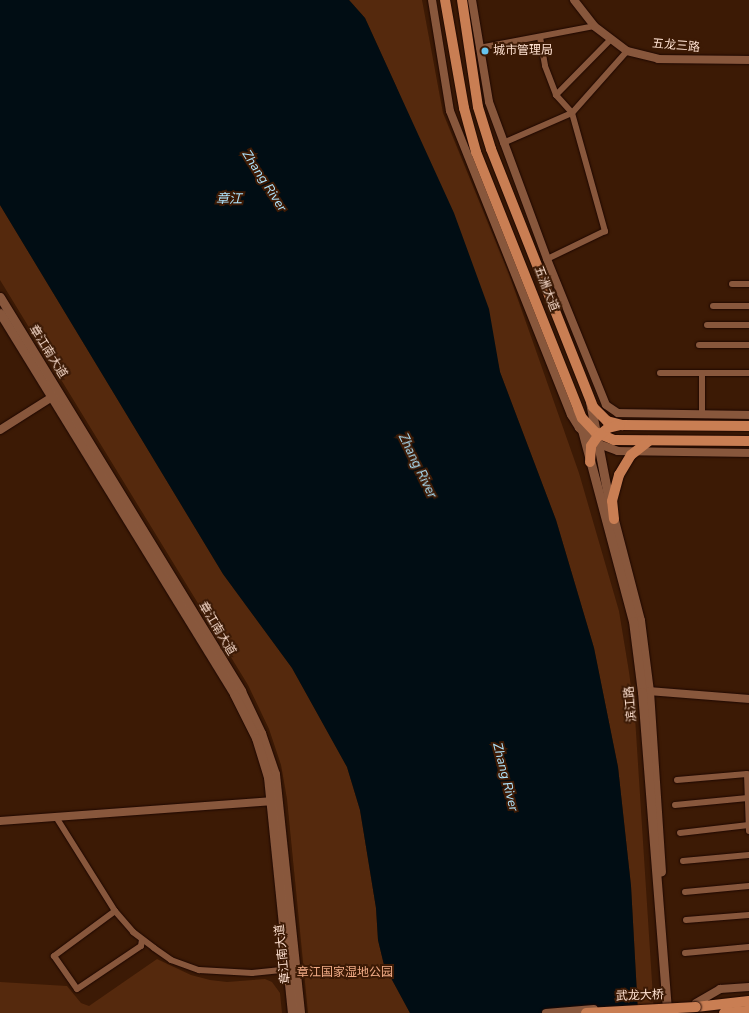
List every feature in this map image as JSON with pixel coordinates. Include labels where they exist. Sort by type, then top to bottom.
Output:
[{"type":"main road","name":"五洲大道","points":[[445,0],[464,108],[476,152],[574,400],[592,433]]},
{"type":"main road","name":"五洲大道","points":[[462,0],[478,107],[492,149],[589,398],[592,433]]},
{"type":"main road","name":"章江南大道","points":[[0,297],[56,395],[234,694],[264,762],[292,969],[300,1013]]},
{"type":"main road","name":"章江南大道","points":[[0,313],[56,395],[241,691],[261,733],[275,774],[292,969],[292,1013]]},
{"type":"main road","points":[[592,433],[622,425]]},
{"type":"main road","points":[[592,433],[622,425],[749,426]]},
{"type":"main road","points":[[592,433],[614,440],[749,441]]},
{"type":"main road","points":[[590,462],[592,433]]},
{"type":"main road","name":"滨江路","points":[[592,433],[640,620],[649,691],[672,1013]]},
{"type":"main road","points":[[614,519],[612,501],[616,484],[623,467],[635,452],[649,441]]},
{"type":"main road","name":"滨江路","points":[[590,462],[633,621],[642,692],[667,1013]]},
{"type":"main road","name":"武龙大桥","points":[[586,1013],[749,1001]]},
{"type":"main road","points":[[724,1013],[749,1011]]},
{"type":"street","points":[[432,0],[450,110],[571,415],[592,433],[618,451],[749,453]]},
{"type":"street","points":[[472,0],[489,102],[547,259],[606,405],[618,413],[749,415]]},
{"type":"street","name":"五龙三路","points":[[574,0],[594,26],[627,50],[658,59],[749,60]]},
{"type":"street","points":[[479,48],[594,26]]},
{"type":"street","points":[[540,37],[545,66],[556,96],[572,113],[606,231],[547,259]]},
{"type":"street","points":[[556,96],[611,39]]},
{"type":"street","points":[[503,143],[572,113],[627,50]]},
{"type":"street","points":[[732,284],[749,284]]},
{"type":"street","points":[[713,306],[749,306]]},
{"type":"street","points":[[707,325],[749,325]]},
{"type":"street","points":[[700,344],[749,345]]},
{"type":"street","points":[[702,372],[702,415]]},
{"type":"street","points":[[660,373],[749,373]]},
{"type":"street","points":[[0,430],[56,395]]},
{"type":"street","points":[[592,433],[618,413]]},
{"type":"street","points":[[649,691],[749,699]]},
{"type":"street","points":[[677,780],[748,774],[749,831]]},
{"type":"street","points":[[675,805],[748,798]]},
{"type":"street","points":[[0,821],[270,801]]},
{"type":"street","points":[[56,817],[115,911],[142,940],[171,960],[200,970],[238,973],[292,969]]},
{"type":"street","points":[[680,833],[749,825]]},
{"type":"street","points":[[683,861],[749,855]]},
{"type":"street","points":[[685,892],[749,886]]},
{"type":"street","points":[[115,911],[54,956],[77,989],[141,946],[142,940]]},
{"type":"street","points":[[686,920],[749,915]]},
{"type":"street","points":[[685,953],[749,947]]},
{"type":"street","points":[[546,1013],[612,1007],[696,1005],[720,989],[749,986]]},
{"type":"green space","points":[[349,0],[422,0],[443,113],[509,274],[579,473],[619,611],[629,672],[635,717],[654,1013],[638,1013],[631,886],[618,767],[594,648],[556,520],[500,372],[494,346],[396,86],[365,18]]},
{"type":"green space","name":"章江国家湿地公园","points":[[0,205],[223,574],[292,668],[347,767],[360,810],[376,908],[378,940],[384,965],[410,1013],[308,1013],[287,799],[281,765],[269,729],[248,685],[0,280]]},
{"type":"green space","points":[[157,959],[191,975],[210,980],[227,982],[265,979],[272,982],[280,993],[282,1013],[0,1013],[0,982],[67,986],[81,1003],[89,1006]]},
{"type":"water","name":"章江","points":[[0,0],[349,0],[365,18],[454,213],[489,309],[500,372],[556,520],[594,648],[618,767],[631,886],[638,1013],[410,1013],[384,965],[378,940],[376,908],[360,810],[347,767],[292,668],[223,574],[0,205]]},
{"type":"place","name":"城市管理局","points":[[485,51]]},
{"type":"water label","name":"Zhang River","points":[[264,181]]},
{"type":"water label","name":"Zhang River","points":[[417,466]]},
{"type":"water label","name":"Zhang River","points":[[505,777]]}]
